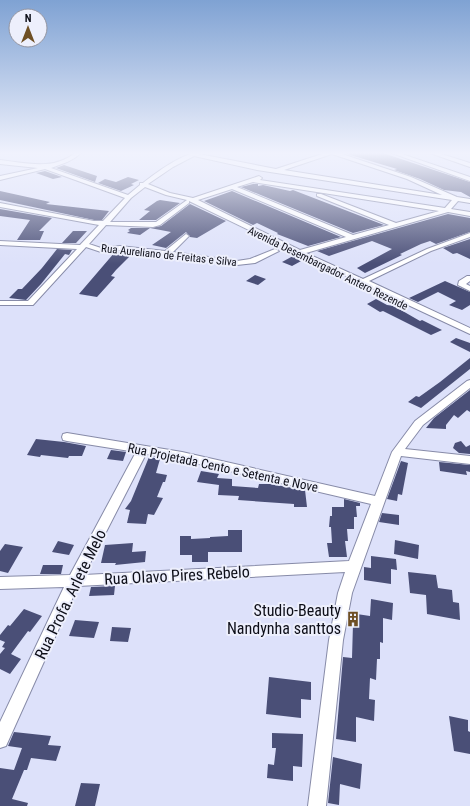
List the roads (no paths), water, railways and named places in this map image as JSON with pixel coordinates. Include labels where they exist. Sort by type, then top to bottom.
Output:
[{"type":"street","points":[[113,190],[130,195],[141,193]]},
{"type":"street","points":[[0,303],[30,303],[136,190]]},
{"type":"street","name":"Avenida Desembargador Antero Rezende","points":[[157,190],[189,200],[469,333]]},
{"type":"street","points":[[0,205],[104,224],[156,225],[189,200],[223,190]]},
{"type":"street","points":[[238,190],[351,237]]},
{"type":"street","points":[[304,190],[395,225]]},
{"type":"street","points":[[310,190],[470,214]]},
{"type":"street","points":[[393,190],[470,201]]},
{"type":"street","points":[[437,190],[456,199]]},
{"type":"street","points":[[149,193],[163,192]]},
{"type":"street","points":[[301,252],[446,211],[456,199]]},
{"type":"street","name":"Avenida Desembargador Antero Rezende","points":[[229,220],[301,252],[311,259]]},
{"type":"street","points":[[364,281],[429,250],[470,235]]},
{"type":"street","points":[[166,254],[186,236]]},
{"type":"street","name":"Rua Aureliano de Freitas e Silva","points":[[0,243],[84,246],[101,250],[120,248],[166,254],[201,256],[242,263],[256,260],[275,251]]},
{"type":"street","name":"Avenida Desembargador Antero Rezende","points":[[329,267],[364,281],[401,301]]},
{"type":"street","points":[[470,278],[462,283],[462,285],[470,289]]},
{"type":"street","points":[[317,806],[336,640],[345,593],[354,566],[397,452],[419,423],[470,383]]},
{"type":"street","name":"Rua Projetada Cento e Setenta e Nove","points":[[67,437],[189,457],[378,501]]},
{"type":"street","name":"Rua Profa. Arlete Melo","points":[[0,740],[74,580],[143,449]]},
{"type":"street","points":[[397,452],[470,460]]},
{"type":"street","name":"Rua Olavo Pires Rebelo","points":[[0,583],[354,566]]},
{"type":"place","name":"Studio-Beauty Nandynha santtos","points":[[353,619]]}]
